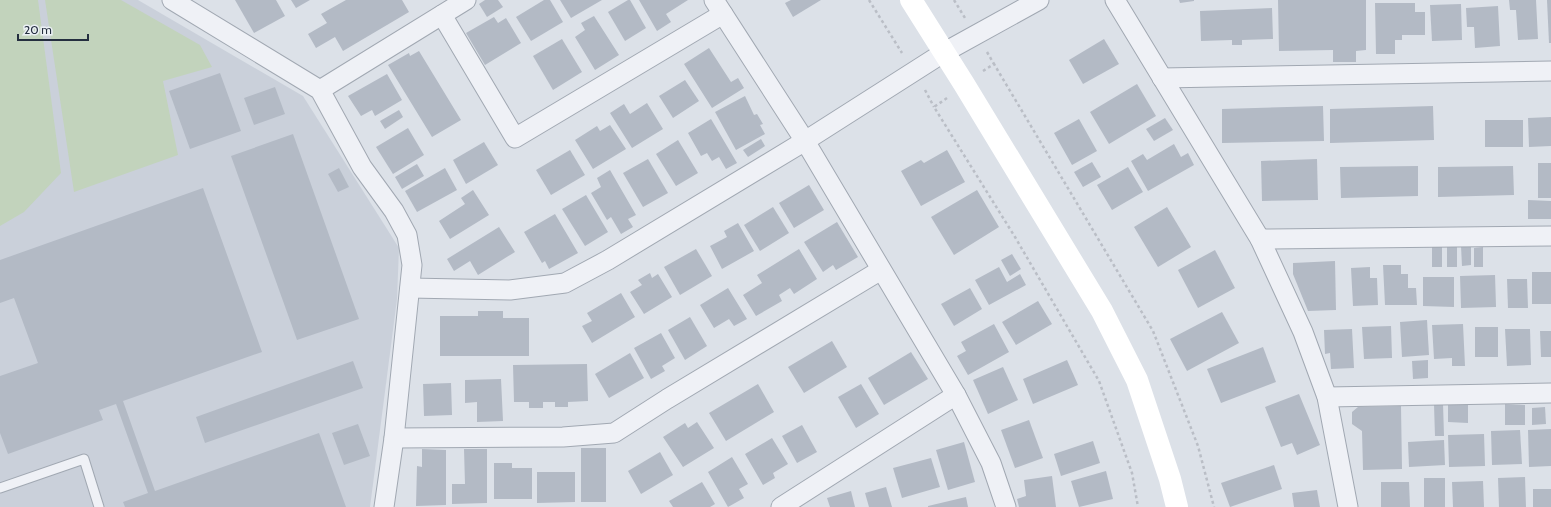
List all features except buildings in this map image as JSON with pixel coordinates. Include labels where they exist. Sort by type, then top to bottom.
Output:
[{"type":"street","points":[[320,90],[466,0]]},
{"type":"street","points":[[910,0],[1102,311],[1137,380],[1170,479],[1177,507]]},
{"type":"street","points":[[410,288],[510,290],[565,283],[608,260],[805,141],[944,54],[1039,0]]},
{"type":"street","points":[[1115,0],[1260,239],[1303,332],[1327,396],[1348,507]]},
{"type":"street","points":[[176,1],[320,90],[362,167],[394,211],[407,235],[412,265],[394,438],[384,507]]},
{"type":"street","points":[[442,15],[516,138],[718,7],[805,141],[880,270],[956,395],[991,463],[1006,507]]},
{"type":"street","points":[[1162,78],[1551,71]]},
{"type":"street","points":[[1260,239],[1551,236]]},
{"type":"street","points":[[394,438],[563,437],[614,433],[667,399],[880,270]]},
{"type":"street","points":[[1327,396],[1551,392]]},
{"type":"street","points":[[781,507],[956,395]]},
{"type":"lane","points":[[0,488],[84,459],[99,507]]},
{"type":"shaded area","points":[[0,0],[138,0],[303,96],[399,248],[397,299],[370,507],[0,507]]},
{"type":"green space","points":[[0,0],[38,0],[61,173],[24,212],[0,226]]},
{"type":"green space","points":[[45,0],[121,0],[200,45],[212,67],[163,81],[178,155],[74,192]]}]
